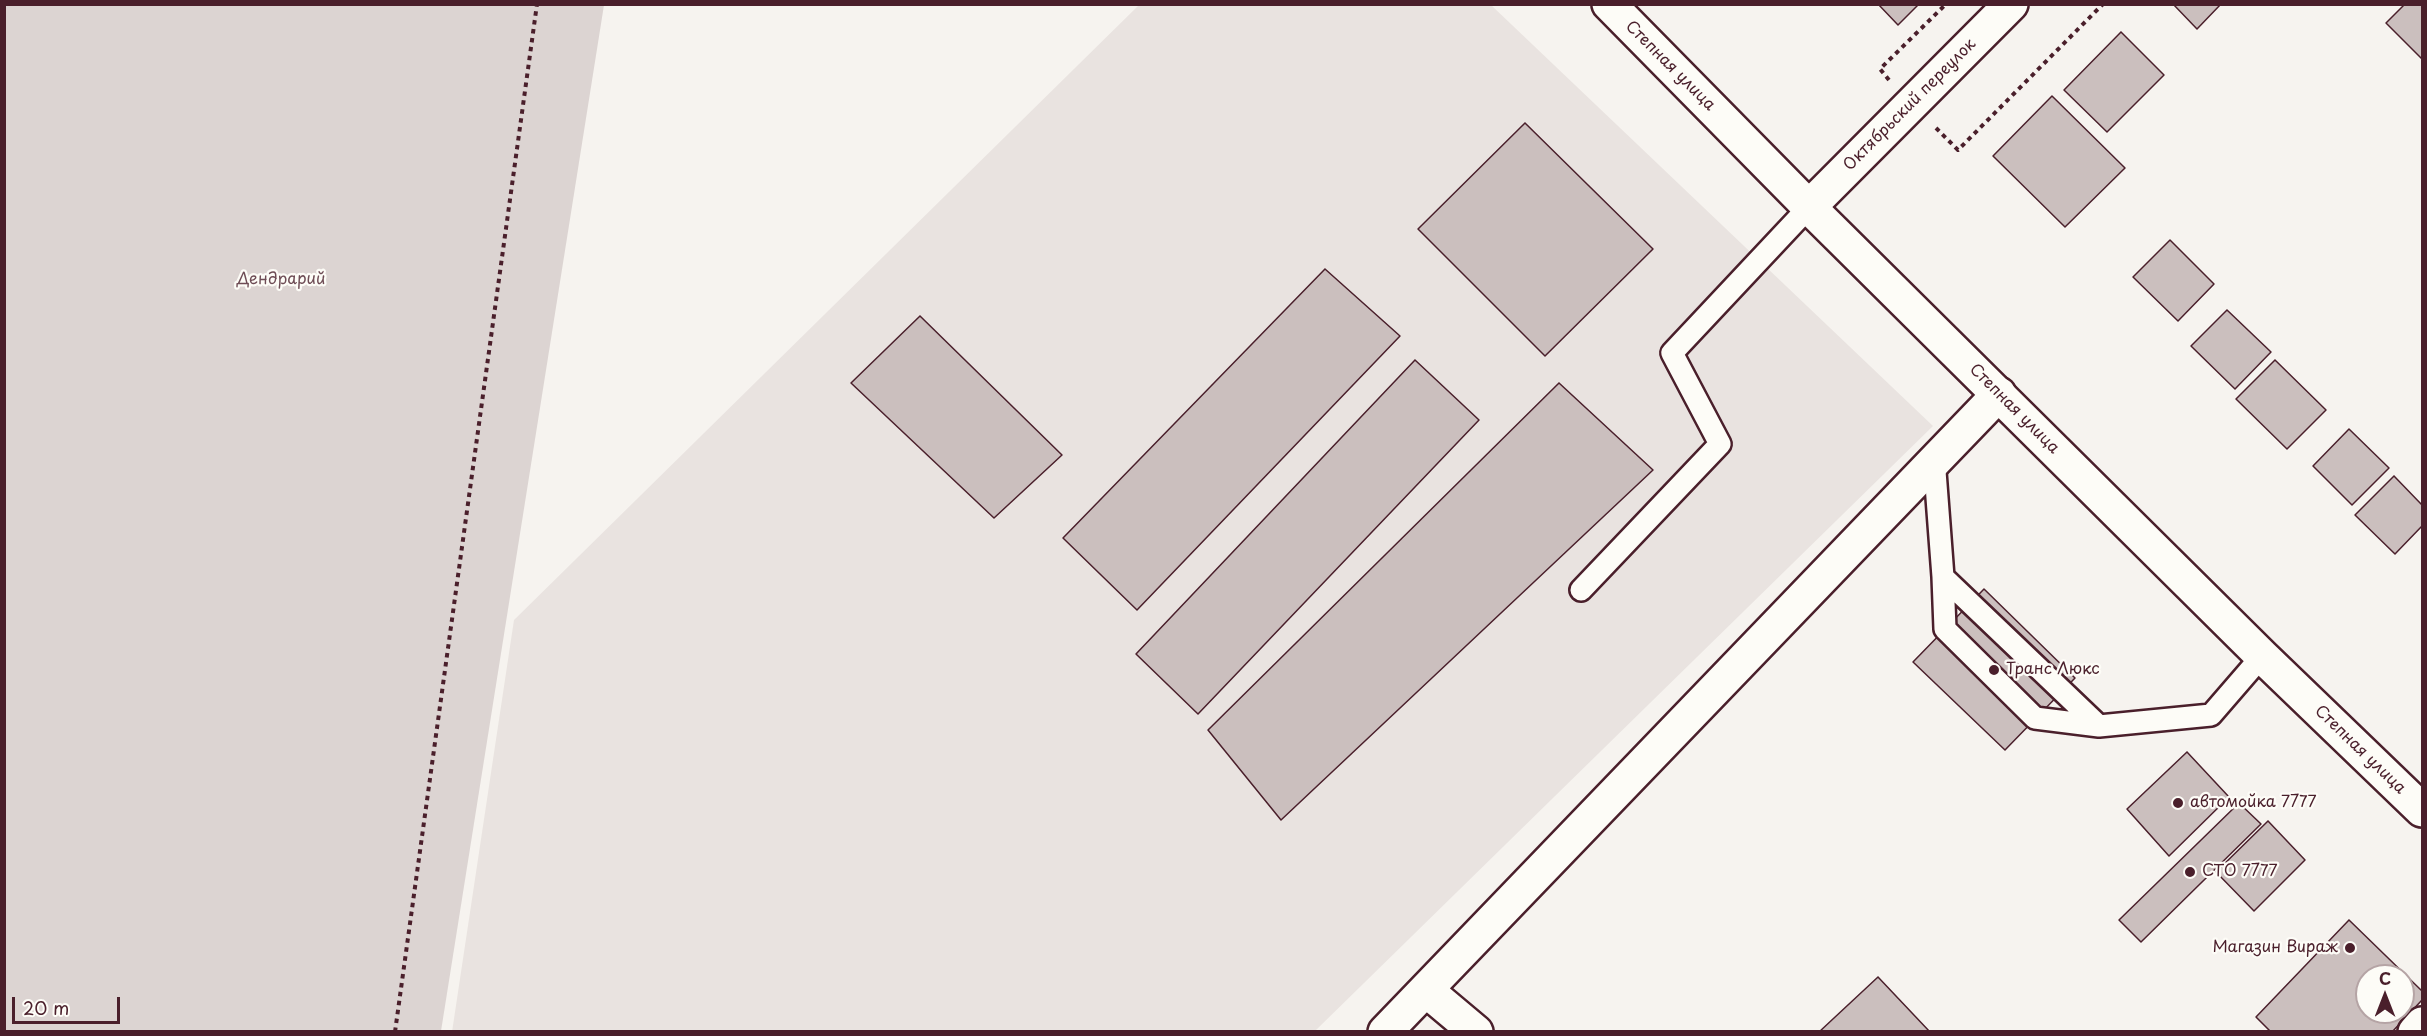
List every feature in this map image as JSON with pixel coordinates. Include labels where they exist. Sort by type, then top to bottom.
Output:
[{"type":"street","name":"Степная улица","points":[[1609,4],[1809,207],[2262,656],[2422,810]]},
{"type":"street","name":"Октябрьский переулок","points":[[1809,207],[2011,4]]},
{"type":"street","points":[[1385,1032],[1934,458],[1999,394]]},
{"type":"street","points":[[1426,990],[1476,1032]]},
{"type":"street","points":[[2415,1032],[2422,1024]]},
{"type":"lane","points":[[1581,590],[1720,444],[1672,353],[1809,207]]},
{"type":"lane","points":[[1934,458],[1945,629],[2036,718],[2099,726],[2211,716],[2262,656]]},
{"type":"lane","points":[[1943,577],[2099,726]]},
{"type":"path","points":[[395,1032],[537,4]]},
{"type":"shaded area","points":[[1139,5],[1491,5],[1933,426],[1315,1031],[452,1032],[514,620]]},
{"type":"green space","name":"Дендрарий","points":[[5,4],[604,5],[441,1031],[5,1031]]},
{"type":"building","points":[[1878,4],[1919,4],[1898,25]]},
{"type":"building","points":[[2173,4],[2221,4],[2197,29]]},
{"type":"building","points":[[2405,4],[2422,4],[2422,59],[2386,23]]},
{"type":"building","points":[[2121,32],[2164,75],[2107,132],[2064,90]]},
{"type":"building","points":[[2052,96],[2125,168],[2065,227],[1993,156]]},
{"type":"building","points":[[1525,123],[1653,249],[1545,356],[1418,229]]},
{"type":"building","points":[[2170,240],[2214,284],[2178,321],[2133,277]]},
{"type":"building","points":[[1325,269],[1400,336],[1137,610],[1063,538]]},
{"type":"building","points":[[2227,310],[2271,352],[2235,389],[2191,346]]},
{"type":"building","points":[[920,316],[1062,455],[994,518],[851,383]]},
{"type":"building","points":[[1415,360],[1479,420],[1198,714],[1136,654]]},
{"type":"building","points":[[2275,360],[2326,410],[2287,449],[2236,399]]},
{"type":"building","points":[[1559,383],[1653,470],[1281,820],[1208,730]]},
{"type":"building","points":[[2349,429],[2389,468],[2352,505],[2313,466]]},
{"type":"building","points":[[2394,476],[2422,505],[2422,526],[2395,554],[2355,515]]},
{"type":"building","name":"Транс Люкс","points":[[1984,589],[2075,678],[2005,750],[1913,662]]},
{"type":"building","name":"автомойка 7777","points":[[2187,752],[2229,797],[2169,856],[2127,809]]},
{"type":"building","name":"СТО 7777","points":[[2239,803],[2261,824],[2141,942],[2119,920]]},
{"type":"building","points":[[2268,821],[2305,860],[2254,911],[2216,872]]},
{"type":"building","name":"Магазин Вираж","points":[[2349,920],[2394,964],[2355,964],[2355,1024],[2400,1024],[2392,1032],[2271,1032],[2256,1017]]},
{"type":"building","points":[[1878,977],[1930,1032],[1819,1032]]},
{"type":"building","name":"Магазин Вираж","points":[[2415,984],[2422,991],[2422,1000],[2415,1007]]},
{"type":"place","name":"Транс Люкс","points":[[1994,670]]},
{"type":"place","name":"автомойка 7777","points":[[2178,803]]},
{"type":"place","name":"СТО 7777","points":[[2190,872]]},
{"type":"place","name":"Магазин Вираж","points":[[2350,948]]}]
